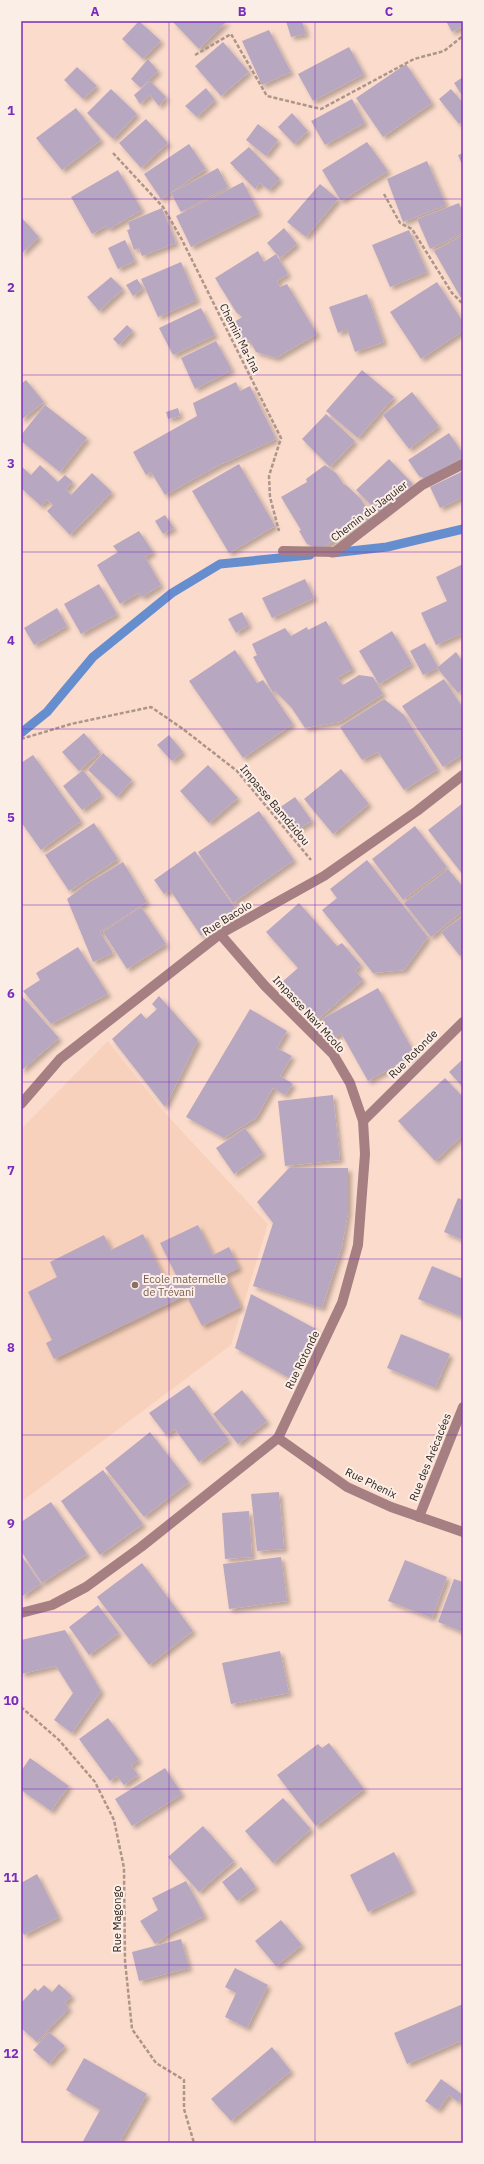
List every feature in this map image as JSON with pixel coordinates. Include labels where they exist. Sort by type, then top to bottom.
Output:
[{"type":"street","name":"Chemin du Jaquier","points":[[283,551],[335,552],[422,485],[463,464]]},
{"type":"street","name":"Rue Bacolo","points":[[21,1104],[60,1059],[220,934],[324,876],[417,811],[463,775]]},
{"type":"street","name":"Impasse Navi Mcolo","points":[[220,934],[265,986],[333,1054],[350,1083],[363,1120]]},
{"type":"street","name":"Rue Rotonde","points":[[21,1613],[52,1605],[86,1587],[147,1542],[278,1438],[342,1302],[358,1245],[365,1154],[363,1120],[463,1022]]},
{"type":"street","name":"Rue des Arécacées","points":[[419,1517],[463,1406]]},
{"type":"street","name":"Rue Phenix","points":[[278,1438],[346,1487],[419,1517],[463,1532]]},
{"type":"path","points":[[195,55],[231,34],[267,96],[321,109],[414,59],[444,51],[463,36]]},
{"type":"path","name":"Chemin Ma-Ina","points":[[113,153],[163,207],[181,238],[281,438],[269,476],[270,497],[283,551]]},
{"type":"path","points":[[384,194],[400,223],[412,229],[452,293],[463,304]]},
{"type":"path","name":"Impasse Bamdzidou","points":[[21,739],[71,724],[151,707],[183,729],[237,771],[324,876]]},
{"type":"path","name":"Rue Magongo","points":[[21,1707],[60,1740],[95,1782],[114,1820],[124,1868],[125,1961],[132,2029],[156,2062],[184,2080],[184,2109],[194,2143]]},
{"type":"shaded area","name":"Ecole maternelle de Trévani","points":[[108,1041],[165,1113],[268,1224],[231,1345],[21,1502],[21,1129]]},
{"type":"building","points":[[139,21],[161,41],[143,59],[122,39]]},
{"type":"building","points":[[172,21],[227,21],[199,49]]},
{"type":"building","points":[[286,21],[302,21],[306,34],[291,37]]},
{"type":"building","points":[[446,21],[463,21],[463,26],[452,32]]},
{"type":"building","points":[[269,30],[291,72],[262,85],[242,41]]},
{"type":"building","points":[[223,42],[249,72],[221,96],[195,66]]},
{"type":"building","points":[[349,47],[364,74],[313,101],[298,74]]},
{"type":"building","points":[[148,59],[158,71],[141,88],[131,79]]},
{"type":"building","points":[[406,64],[432,103],[383,137],[356,98]]},
{"type":"building","points":[[77,67],[97,86],[83,99],[64,80]]},
{"type":"building","points":[[463,77],[463,97],[454,83]]},
{"type":"building","points":[[150,81],[166,97],[159,106],[150,95],[140,104],[134,95]]},
{"type":"building","points":[[206,88],[215,100],[197,117],[185,106]]},
{"type":"building","points":[[111,89],[137,114],[113,139],[87,113]]},
{"type":"building","points":[[451,89],[463,103],[463,121],[459,124],[439,99]]},
{"type":"building","points":[[352,99],[365,123],[325,145],[311,121]]},
{"type":"building","points":[[76,108],[101,140],[62,170],[36,138]]},
{"type":"building","points":[[292,113],[308,131],[294,144],[278,127]]},
{"type":"building","points":[[146,119],[168,143],[141,168],[119,143]]},
{"type":"building","points":[[258,124],[278,140],[266,156],[246,140]]},
{"type":"building","points":[[367,142],[388,171],[341,201],[322,170]]},
{"type":"building","points":[[189,144],[206,169],[161,199],[144,174]]},
{"type":"building","points":[[249,147],[280,179],[269,190],[260,183],[255,189],[230,163]]},
{"type":"building","points":[[463,153],[463,167],[458,155]]},
{"type":"building","points":[[427,161],[446,205],[403,222],[387,179]]},
{"type":"building","points":[[218,168],[228,187],[181,212],[171,193]]},
{"type":"building","points":[[118,170],[142,210],[109,229],[106,226],[92,234],[71,197]]},
{"type":"building","points":[[243,182],[259,213],[191,247],[176,216]]},
{"type":"building","points":[[320,184],[338,199],[306,237],[287,222]]},
{"type":"building","points":[[459,203],[463,213],[463,233],[430,249],[417,219]]},
{"type":"building","points":[[162,208],[176,243],[142,256],[139,248],[134,250],[127,230],[130,229],[128,222]]},
{"type":"building","points":[[21,217],[39,237],[21,254]]},
{"type":"building","points":[[284,228],[297,244],[280,258],[267,243]]},
{"type":"building","points":[[409,230],[427,272],[390,287],[372,245]]},
{"type":"building","points":[[463,235],[463,295],[461,298],[434,251]]},
{"type":"building","points":[[125,240],[135,261],[118,269],[108,248]]},
{"type":"building","points":[[258,251],[264,262],[276,254],[288,274],[277,281],[280,287],[287,284],[317,334],[276,358],[256,352],[249,340],[243,344],[231,324],[242,317],[236,312],[215,278]]},
{"type":"building","points":[[181,262],[197,300],[158,317],[141,279]]},
{"type":"building","points":[[111,277],[123,289],[99,311],[87,297]]},
{"type":"building","points":[[137,279],[143,288],[133,296],[126,285]]},
{"type":"building","points":[[437,282],[463,322],[463,331],[421,359],[390,312]]},
{"type":"building","points":[[367,294],[384,342],[355,352],[347,329],[338,333],[329,307]]},
{"type":"building","points":[[201,308],[215,335],[173,355],[159,328]]},
{"type":"building","points":[[127,325],[133,331],[119,345],[113,339]]},
{"type":"building","points":[[216,341],[232,370],[195,389],[181,358]]},
{"type":"building","points":[[362,370],[394,397],[358,438],[326,411]]},
{"type":"building","points":[[26,380],[44,402],[21,420],[21,384]]},
{"type":"building","points":[[236,382],[240,391],[250,386],[276,439],[222,464],[223,463],[165,495],[151,472],[146,475],[133,452],[197,416],[193,403]]},
{"type":"building","points":[[412,392],[439,426],[409,449],[383,415]]},
{"type":"building","points":[[45,405],[87,438],[60,472],[21,441],[21,435]]},
{"type":"building","points":[[178,408],[180,416],[168,419],[166,412]]},
{"type":"building","points":[[326,414],[355,441],[330,467],[302,439]]},
{"type":"building","points":[[449,433],[463,454],[463,457],[426,479],[419,476],[408,460]]},
{"type":"building","points":[[389,459],[413,484],[381,515],[356,490]]},
{"type":"building","points":[[239,464],[275,526],[229,553],[192,491]]},
{"type":"building","points":[[40,465],[58,482],[65,475],[73,482],[66,489],[71,495],[92,473],[112,492],[70,535],[47,511],[53,505],[47,500],[41,506],[21,488],[21,466],[31,475]]},
{"type":"building","points":[[325,465],[336,473],[344,485],[346,485],[361,499],[371,517],[350,533],[347,531],[320,550],[307,544],[299,531],[301,530],[281,497],[307,482],[306,479]]},
{"type":"building","points":[[463,471],[463,497],[440,508],[430,487]]},
{"type":"building","points":[[165,515],[174,528],[163,534],[155,521]]},
{"type":"building","points":[[139,531],[153,552],[145,557],[161,585],[142,597],[139,593],[120,604],[97,565],[118,552],[113,546]]},
{"type":"building","points":[[463,564],[463,633],[436,645],[421,613],[447,601],[436,577]]},
{"type":"building","points":[[305,579],[314,598],[272,618],[262,598]]},
{"type":"building","points":[[99,584],[117,614],[81,634],[64,604]]},
{"type":"building","points":[[57,608],[67,626],[34,645],[24,628]]},
{"type":"building","points":[[242,612],[249,625],[236,633],[228,619]]},
{"type":"building","points":[[326,621],[353,669],[337,678],[343,685],[359,675],[373,677],[383,694],[340,722],[305,728],[291,707],[275,691],[272,691],[253,657],[257,655],[252,644],[285,628],[291,636],[307,627],[308,630]]},
{"type":"building","points":[[392,631],[412,664],[379,684],[359,651]]},
{"type":"building","points":[[425,643],[438,667],[456,652],[463,662],[463,689],[458,693],[437,668],[423,675],[410,651]]},
{"type":"building","points":[[235,650],[257,683],[263,680],[293,724],[243,758],[189,681]]},
{"type":"building","points":[[444,679],[463,708],[463,754],[443,767],[402,706]]},
{"type":"building","points":[[384,699],[404,715],[438,769],[404,790],[378,752],[362,760],[340,727]]},
{"type":"building","points":[[84,733],[100,752],[79,771],[62,752]]},
{"type":"building","points":[[169,735],[183,752],[172,761],[157,745]]},
{"type":"building","points":[[103,753],[132,780],[117,797],[88,770]]},
{"type":"building","points":[[33,755],[81,821],[41,850],[21,822],[21,763]]},
{"type":"building","points":[[208,765],[238,798],[209,823],[180,791]]},
{"type":"building","points":[[341,769],[369,804],[333,834],[304,799]]},
{"type":"building","points":[[83,770],[102,795],[82,810],[63,786]]},
{"type":"building","points":[[295,797],[312,821],[295,831],[279,808]]},
{"type":"building","points":[[463,803],[463,875],[428,830]]},
{"type":"building","points":[[259,811],[294,860],[233,903],[198,852]]},
{"type":"building","points":[[94,823],[118,859],[69,891],[45,855]]},
{"type":"building","points":[[415,826],[447,867],[403,900],[372,859]]},
{"type":"building","points":[[195,851],[237,911],[201,936],[170,890],[164,894],[154,880]]},
{"type":"building","points":[[367,860],[428,937],[404,970],[373,973],[322,910],[337,898],[330,889]]},
{"type":"building","points":[[123,862],[147,902],[100,932],[113,953],[93,962],[67,899],[85,885]]},
{"type":"building","points":[[448,869],[463,887],[463,911],[431,937],[404,903]]},
{"type":"building","points":[[299,903],[337,946],[342,943],[361,965],[355,970],[363,980],[316,1021],[282,982],[298,968],[266,932]]},
{"type":"building","points":[[141,907],[166,944],[127,969],[103,932]]},
{"type":"building","points":[[463,916],[463,953],[460,956],[441,932]]},
{"type":"building","points":[[78,947],[108,994],[51,1024],[23,991],[40,980],[36,973]]},
{"type":"building","points":[[378,988],[415,1054],[368,1081],[341,1033],[333,1039],[322,1019]]},
{"type":"building","points":[[21,995],[59,1038],[21,1071]]},
{"type":"building","points":[[159,996],[198,1040],[165,1107],[112,1039],[141,1013],[146,1019],[157,1009],[152,1004]]},
{"type":"building","points":[[250,1009],[287,1031],[277,1048],[292,1056],[280,1076],[293,1084],[285,1095],[273,1088],[256,1118],[224,1138],[186,1117]]},
{"type":"building","points":[[463,1059],[463,1087],[449,1072]]},
{"type":"building","points":[[445,1078],[463,1097],[463,1135],[435,1161],[398,1121]]},
{"type":"building","points":[[333,1095],[340,1160],[285,1166],[278,1101]]},
{"type":"building","points":[[245,1128],[263,1153],[234,1174],[216,1148]]},
{"type":"building","points":[[289,1168],[348,1168],[348,1212],[342,1246],[322,1308],[253,1286],[273,1223],[257,1202]]},
{"type":"building","points":[[458,1198],[463,1200],[463,1240],[444,1232]]},
{"type":"building","points":[[198,1225],[213,1255],[229,1247],[239,1268],[225,1275],[241,1307],[202,1326],[186,1295],[54,1359],[46,1343],[52,1340],[28,1292],[57,1277],[50,1262],[104,1235],[111,1250],[143,1234],[166,1282],[177,1277],[160,1243]]},
{"type":"building","points":[[432,1266],[463,1279],[463,1317],[418,1299]]},
{"type":"building","points":[[251,1294],[316,1329],[291,1379],[235,1348]]},
{"type":"building","points":[[401,1334],[450,1354],[435,1388],[387,1368]]},
{"type":"building","points":[[189,1385],[229,1440],[199,1462],[175,1429],[166,1435],[149,1413]]},
{"type":"building","points":[[242,1390],[267,1421],[238,1444],[213,1414]]},
{"type":"building","points":[[150,1432],[189,1482],[144,1517],[105,1468]]},
{"type":"building","points":[[103,1470],[143,1524],[100,1555],[61,1501]]},
{"type":"building","points":[[279,1492],[284,1549],[257,1551],[251,1494]]},
{"type":"building","points":[[51,1502],[87,1554],[42,1583],[21,1551],[21,1522]]},
{"type":"building","points":[[249,1511],[252,1557],[225,1559],[222,1513]]},
{"type":"building","points":[[21,1555],[41,1584],[21,1597]]},
{"type":"building","points":[[281,1557],[287,1601],[229,1609],[223,1564]]},
{"type":"building","points":[[405,1560],[447,1577],[432,1618],[388,1601]]},
{"type":"building","points":[[142,1563],[193,1631],[149,1665],[97,1597]]},
{"type":"building","points":[[454,1579],[463,1582],[463,1632],[438,1622]]},
{"type":"building","points":[[98,1605],[119,1633],[89,1655],[69,1627]]},
{"type":"building","points":[[65,1630],[101,1691],[72,1733],[54,1720],[73,1693],[56,1666],[21,1674],[21,1640]]},
{"type":"building","points":[[280,1651],[289,1693],[231,1704],[222,1663]]},
{"type":"building","points":[[108,1718],[139,1760],[131,1765],[138,1775],[124,1785],[117,1776],[110,1781],[79,1739]]},
{"type":"building","points":[[329,1743],[364,1789],[316,1826],[277,1775],[318,1744],[322,1748]]},
{"type":"building","points":[[30,1758],[69,1786],[51,1811],[21,1790],[21,1771]]},
{"type":"building","points":[[165,1768],[182,1794],[132,1826],[115,1799]]},
{"type":"building","points":[[283,1798],[311,1829],[273,1863],[245,1831]]},
{"type":"building","points":[[203,1826],[234,1861],[199,1892],[168,1857]]},
{"type":"building","points":[[394,1852],[413,1890],[368,1912],[350,1875]]},
{"type":"building","points":[[241,1867],[256,1887],[237,1901],[222,1882]]},
{"type":"building","points":[[37,1874],[59,1917],[24,1935],[21,1929],[21,1883]]},
{"type":"building","points":[[186,1881],[205,1916],[170,1933],[155,1944],[140,1921],[158,1910],[152,1898]]},
{"type":"building","points":[[281,1920],[302,1945],[276,1966],[255,1941]]},
{"type":"building","points":[[181,1939],[189,1968],[139,1981],[132,1952]]},
{"type":"building","points":[[235,1968],[268,1985],[247,2028],[225,2017],[236,1993],[225,1987]]},
{"type":"building","points":[[59,1984],[72,1996],[65,2003],[69,2008],[37,2042],[21,2028],[21,2003],[35,1988],[38,1991],[44,1985],[52,1992]]},
{"type":"building","points":[[463,2004],[463,2040],[407,2064],[394,2033]]},
{"type":"building","points":[[49,2032],[65,2046],[49,2064],[33,2050]]},
{"type":"building","points":[[272,2047],[291,2071],[231,2121],[211,2099]]},
{"type":"building","points":[[84,2058],[147,2094],[119,2143],[82,2143],[100,2110],[66,2090]]},
{"type":"building","points":[[441,2079],[463,2095],[458,2102],[449,2095],[438,2110],[425,2101]]},
{"type":"waterway","points":[[332,553],[387,547],[463,529]]},
{"type":"waterway","points":[[21,733],[47,712],[93,657],[172,593],[220,564],[310,555]]},
{"type":"place","name":"Ecole maternelle de Trévani","points":[[135,1285]]}]
